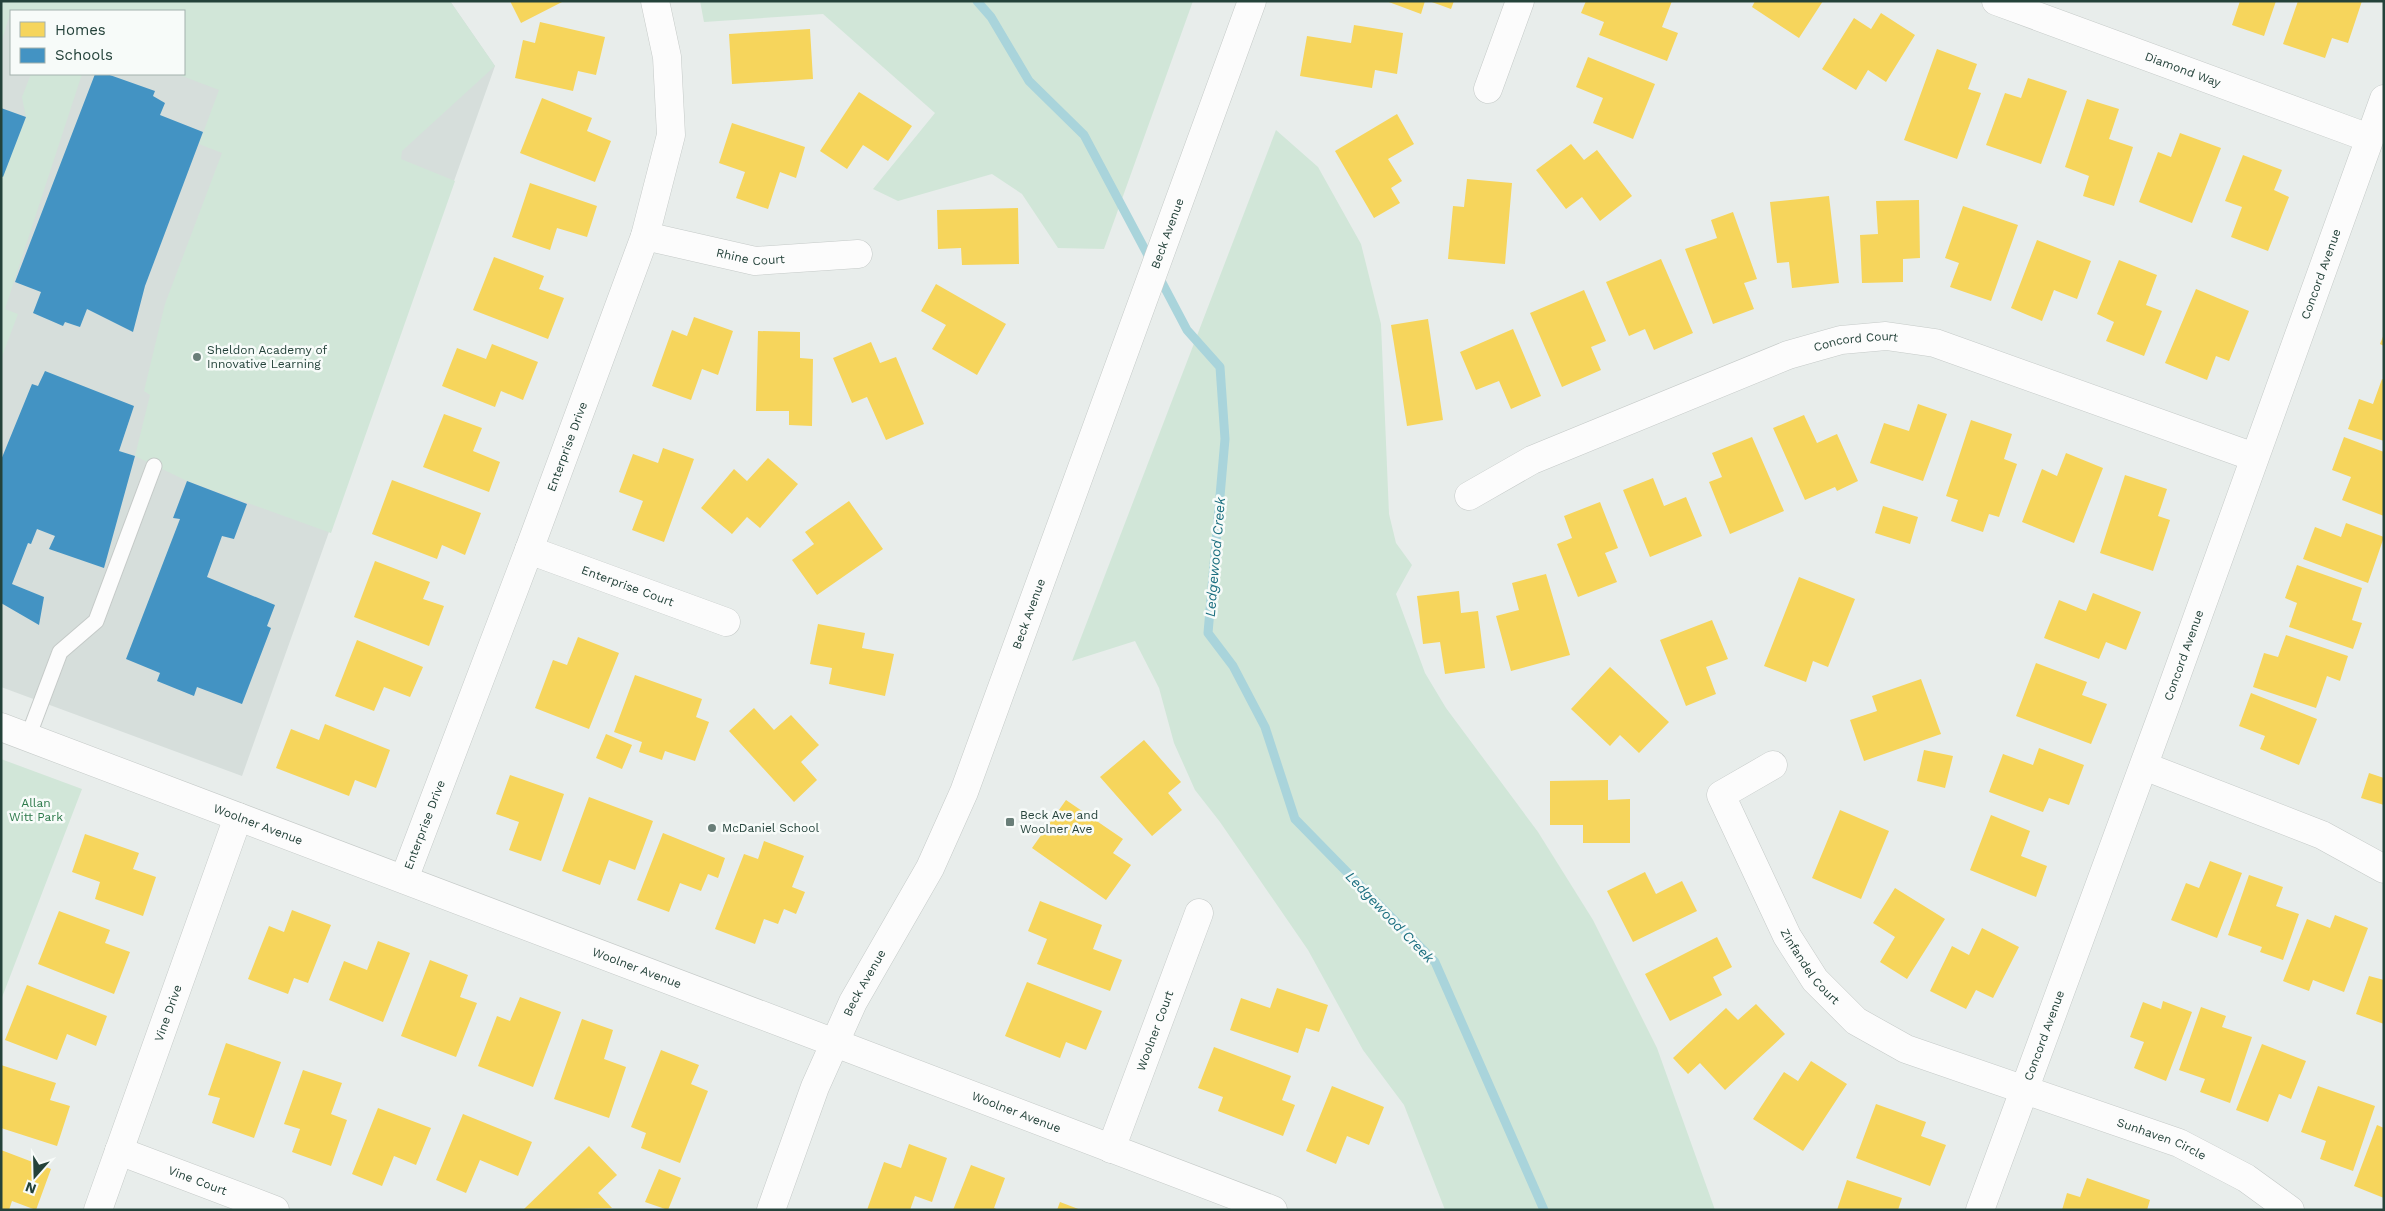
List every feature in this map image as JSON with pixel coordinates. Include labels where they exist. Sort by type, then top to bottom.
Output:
[{"type":"street","name":"Enterprise Drive","points":[[404,879],[529,550],[645,236],[671,135],[667,57],[656,1]]},
{"type":"street","name":"Beck Avenue","points":[[771,1210],[815,1087],[856,996],[930,868],[964,792],[1252,1]]},
{"type":"street","points":[[1488,89],[1520,1]]},
{"type":"street","name":"Diamond Way","points":[[1996,1],[2369,138]]},
{"type":"street","name":"Concord Avenue","points":[[1980,1210],[2144,766],[2384,99]]},
{"type":"street","name":"Rhine Court","points":[[645,236],[755,260],[858,254]]},
{"type":"street","name":"Concord Court","points":[[1469,496],[1532,460],[1788,355],[1841,340],[1886,336],[1943,345],[2254,456]]},
{"type":"street","name":"Enterprise Court","points":[[529,550],[726,622]]},
{"type":"street","name":"Woolner Avenue","points":[[1,727],[1273,1210]]},
{"type":"street","name":"Zinfandel Court","points":[[1774,765],[1721,795],[1787,936],[1815,980],[1856,1021],[1906,1049],[2023,1090]]},
{"type":"street","points":[[2144,766],[2322,835],[2384,869]]},
{"type":"street","name":"Vine Drive","points":[[98,1210],[238,817]]},
{"type":"street","name":"Woolner Court","points":[[1111,1149],[1199,913]]},
{"type":"street","name":"Sunhaven Circle","points":[[2023,1090],[2179,1143],[2246,1178],[2290,1210]]},
{"type":"street","name":"Vine Court","points":[[119,1151],[275,1210]]},
{"type":"lane","points":[[28,737],[60,652],[96,621],[154,466]]},
{"type":"shaded area","name":"Sheldon Academy of Innovative Learning","points":[[1,1],[450,1],[495,66],[242,776],[1,687]]},
{"type":"green space","points":[[1,1],[450,1],[495,66],[402,151],[401,159],[455,181],[331,533],[187,481],[135,456],[150,395],[144,391],[165,304],[222,153],[199,144],[219,90],[180,75],[185,75],[185,10],[10,10],[1,43]]},
{"type":"green space","points":[[700,1],[1193,1],[1104,249],[1058,248],[1022,194],[992,174],[898,201],[873,189],[935,113],[823,14],[704,22]]},
{"type":"green space","points":[[31,75],[82,75],[5,309],[18,314],[1,359],[1,177],[26,118],[22,97]]},
{"type":"green space","points":[[1276,130],[1318,167],[1361,244],[1381,324],[1389,514],[1396,543],[1412,565],[1396,594],[1425,673],[1446,708],[1538,832],[1593,920],[1657,1048],[1715,1210],[1445,1210],[1404,1105],[1363,1050],[1308,950],[1220,822],[1195,790],[1174,743],[1159,688],[1135,641],[1072,661]]},
{"type":"green space","name":"Allan Witt Park","points":[[1,759],[82,789],[1,1000]]},
{"type":"building: Homes","points":[[510,1],[564,1],[521,23]]},
{"type":"building: Homes","points":[[1386,1],[1425,1],[1421,14]]},
{"type":"building: Homes","points":[[1429,1],[1454,1],[1451,9]]},
{"type":"building: Homes","points":[[1586,1],[1672,1],[1662,27],[1678,33],[1667,61],[1599,35],[1604,22],[1581,13]]},
{"type":"building: Homes","points":[[1755,1],[1823,1],[1799,38],[1752,7]]},
{"type":"building: Homes","points":[[2240,1],[2276,1],[2264,36],[2232,25]]},
{"type":"building: Homes","points":[[2298,1],[2362,1],[2348,43],[2332,38],[2325,58],[2283,44]]},
{"type":"building: Homes","points":[[1881,13],[1915,35],[1886,82],[1868,70],[1856,90],[1822,69],[1854,18],[1871,29]]},
{"type":"building: Homes","points":[[540,22],[605,37],[596,75],[578,71],[573,91],[515,78],[523,40],[535,43]]},
{"type":"building: Homes","points":[[1354,25],[1403,33],[1397,74],[1375,70],[1372,88],[1300,76],[1307,36],[1351,43]]},
{"type":"building: Homes","points":[[810,29],[813,79],[732,84],[729,34]]},
{"type":"building: Homes","points":[[1937,49],[1977,64],[1968,89],[1981,93],[1957,159],[1904,140]]},
{"type":"building: Homes","points":[[1588,57],[1655,84],[1633,139],[1593,123],[1603,98],[1576,87]]},
{"type":"building: Homes","points":[[2028,78],[2067,91],[2041,164],[1986,145],[2005,93],[2021,98]]},
{"type":"building: Homes","points":[[859,92],[912,126],[888,161],[863,145],[847,169],[820,151]]},
{"type":"building: Homes","points":[[542,98],[592,118],[587,131],[611,141],[595,182],[520,153]]},
{"type":"building: Homes","points":[[2087,99],[2119,109],[2109,139],[2133,147],[2114,206],[2083,196],[2089,176],[2065,167]]},
{"type":"building: Homes","points":[[1397,114],[1414,144],[1388,159],[1402,181],[1391,188],[1400,203],[1374,218],[1335,151]]},
{"type":"building: Homes","points":[[732,123],[805,147],[796,178],[780,172],[768,209],[736,198],[745,172],[719,163]]},
{"type":"building: Homes","points":[[2180,133],[2221,148],[2192,223],[2139,202],[2158,152],[2171,157]]},
{"type":"building: Homes","points":[[1571,144],[1584,160],[1597,150],[1632,196],[1600,221],[1582,197],[1566,209],[1536,170]]},
{"type":"building: Homes","points":[[2243,155],[2282,170],[2274,190],[2289,197],[2268,251],[2231,237],[2242,207],[2225,201]]},
{"type":"building: Homes","points":[[1467,179],[1512,183],[1505,264],[1448,259],[1453,206],[1464,207]]},
{"type":"building: Homes","points":[[530,183],[597,206],[587,237],[557,228],[550,250],[512,237]]},
{"type":"building: Homes","points":[[1829,196],[1839,283],[1792,288],[1789,262],[1777,263],[1770,202]]},
{"type":"building: Homes","points":[[1919,200],[1920,258],[1903,259],[1903,282],[1862,283],[1860,235],[1878,234],[1876,201]]},
{"type":"building: Homes","points":[[1963,206],[2018,225],[1991,301],[1950,287],[1959,263],[1945,258]]},
{"type":"building: Homes","points":[[1018,208],[1019,264],[962,265],[961,248],[938,249],[937,210]]},
{"type":"building: Homes","points":[[1733,212],[1757,279],[1744,283],[1754,309],[1713,324],[1685,249],[1717,238],[1711,220]]},
{"type":"building: Homes","points":[[2037,240],[2091,261],[2077,299],[2054,290],[2042,321],[2011,308]]},
{"type":"building: Homes","points":[[494,257],[544,276],[539,289],[564,298],[548,339],[473,310]]},
{"type":"building: Homes","points":[[1661,259],[1693,333],[1654,350],[1645,329],[1629,336],[1606,282]]},
{"type":"building: Homes","points":[[2119,260],[2157,275],[2146,305],[2162,311],[2144,356],[2106,341],[2114,322],[2097,314]]},
{"type":"building: Homes","points":[[936,284],[1006,324],[977,375],[932,349],[946,325],[921,311]]},
{"type":"building: Homes","points":[[2196,289],[2249,311],[2229,361],[2216,356],[2207,380],[2165,363]]},
{"type":"building: Homes","points":[[1584,290],[1606,341],[1591,347],[1601,370],[1562,387],[1530,313]]},
{"type":"building: Homes","points":[[694,317],[733,331],[718,375],[702,369],[691,400],[652,386],[672,330],[687,336]]},
{"type":"building: Homes","points":[[1428,319],[1443,420],[1407,426],[1391,325]]},
{"type":"building: Homes","points":[[1513,329],[1541,396],[1511,409],[1499,381],[1476,390],[1460,352]]},
{"type":"building: Homes","points":[[758,331],[800,332],[800,358],[813,359],[812,426],[789,425],[789,411],[756,411]]},
{"type":"building: Homes","points":[[2384,334],[2384,346],[2380,344]]},
{"type":"building: Homes","points":[[871,342],[880,363],[896,357],[924,424],[886,440],[867,397],[852,403],[833,358]]},
{"type":"building: Homes","points":[[492,344],[538,362],[523,400],[501,391],[495,407],[442,386],[457,348],[486,359]]},
{"type":"building: Homes","points":[[2382,379],[2384,380],[2384,441],[2348,429],[2359,399],[2373,404]]},
{"type":"building: Homes","points":[[1918,404],[1947,414],[1923,481],[1870,463],[1884,423],[1909,431]]},
{"type":"building: Homes","points":[[444,414],[482,428],[473,451],[500,462],[489,492],[423,467]]},
{"type":"building: Homes","points":[[1804,415],[1817,443],[1837,434],[1858,481],[1837,491],[1835,487],[1805,500],[1773,428]]},
{"type":"building: Homes","points":[[1971,420],[2012,434],[2004,459],[2017,464],[1999,517],[1989,514],[1983,532],[1951,521],[1958,500],[1946,496]]},
{"type":"building: Homes","points":[[1752,437],[1784,511],[1730,534],[1709,482],[1722,477],[1712,453]]},
{"type":"building: Homes","points":[[2344,437],[2384,452],[2384,516],[2342,500],[2351,477],[2332,470]]},
{"type":"building: Homes","points":[[663,448],[694,459],[664,542],[632,530],[643,501],[619,492],[633,454],[658,463]]},
{"type":"building: Homes","points":[[2066,453],[2103,468],[2074,543],[2022,522],[2042,469],[2057,476]]},
{"type":"building: Homes","points":[[768,458],[798,484],[760,528],[747,517],[732,534],[701,508],[734,469],[747,481]]},
{"type":"building: Homes","points":[[2125,475],[2167,489],[2158,516],[2170,520],[2153,571],[2100,553]]},
{"type":"building: Homes","points":[[1653,478],[1664,506],[1686,497],[1702,536],[1650,557],[1623,490]]},
{"type":"building: Homes","points":[[392,480],[481,513],[465,555],[442,545],[437,559],[372,534]]},
{"type":"building: Homes","points":[[849,501],[883,549],[817,595],[792,560],[814,544],[805,532]]},
{"type":"building: Homes","points":[[1600,502],[1618,548],[1605,553],[1617,582],[1578,597],[1557,544],[1572,538],[1564,516]]},
{"type":"building: Homes","points":[[1883,506],[1918,517],[1910,544],[1875,533]]},
{"type":"building: Homes","points":[[2346,523],[2384,537],[2368,583],[2303,559],[2315,527],[2341,537]]},
{"type":"building: Homes","points":[[375,561],[430,582],[423,599],[444,606],[429,646],[354,617]]},
{"type":"building: Homes","points":[[2297,565],[2362,588],[2352,620],[2362,623],[2353,649],[2289,627],[2297,603],[2285,598]]},
{"type":"building: Homes","points":[[1546,574],[1570,655],[1511,671],[1496,616],[1519,610],[1512,583]]},
{"type":"building: Homes","points":[[1799,577],[1855,599],[1828,667],[1813,661],[1806,682],[1764,666]]},
{"type":"building: Homes","points":[[1459,591],[1461,613],[1478,611],[1485,668],[1445,674],[1440,642],[1423,644],[1417,596]]},
{"type":"building: Homes","points":[[2093,593],[2141,612],[2126,650],[2106,642],[2099,659],[2044,638],[2059,600],[2086,611]]},
{"type":"building: Homes","points":[[1712,620],[1728,659],[1706,667],[1716,694],[1686,706],[1660,640]]},
{"type":"building: Homes","points":[[818,624],[865,633],[862,648],[894,654],[885,696],[829,684],[832,668],[810,664]]},
{"type":"building: Homes","points":[[2286,635],[2348,656],[2340,681],[2327,676],[2316,708],[2253,687],[2264,653],[2278,657]]},
{"type":"building: Homes","points":[[578,637],[619,653],[589,729],[535,708],[553,660],[567,665]]},
{"type":"building: Homes","points":[[357,640],[423,667],[410,697],[384,687],[374,711],[335,696]]},
{"type":"building: Homes","points":[[2036,663],[2087,682],[2082,695],[2107,704],[2091,744],[2016,716]]},
{"type":"building: Homes","points":[[1610,667],[1669,722],[1639,753],[1620,735],[1610,746],[1571,709]]},
{"type":"building: Homes","points":[[635,675],[702,699],[696,717],[709,722],[695,761],[665,751],[662,760],[639,752],[642,742],[614,732]]},
{"type":"building: Homes","points":[[1921,679],[1941,734],[1864,761],[1850,720],[1877,711],[1872,696]]},
{"type":"building: Homes","points":[[2251,693],[2317,719],[2299,765],[2260,749],[2265,736],[2239,726]]},
{"type":"building: Homes","points":[[754,708],[774,730],[791,715],[819,745],[801,762],[817,780],[794,802],[729,731]]},
{"type":"building: Homes","points":[[325,724],[390,750],[376,788],[355,780],[349,796],[276,768],[291,729],[319,740]]},
{"type":"building: Homes","points":[[606,734],[632,745],[622,769],[596,758]]},
{"type":"building: Homes","points":[[1144,740],[1181,782],[1168,793],[1182,810],[1152,836],[1100,777]]},
{"type":"building: Homes","points":[[2039,748],[2084,765],[2069,805],[2049,798],[2043,812],[1989,792],[2003,754],[2033,765]]},
{"type":"building: Homes","points":[[1924,750],[1953,756],[1945,788],[1917,781]]},
{"type":"building: Homes","points":[[2369,773],[2384,778],[2384,805],[2361,798]]},
{"type":"building: Homes","points":[[510,775],[564,794],[541,861],[509,850],[519,822],[496,814]]},
{"type":"building: Homes","points":[[1608,780],[1608,800],[1630,799],[1630,843],[1583,843],[1583,825],[1550,825],[1550,781]]},
{"type":"building: Homes","points":[[589,797],[653,821],[635,870],[609,860],[600,885],[562,871]]},
{"type":"building: Homes","points":[[1066,800],[1123,839],[1113,853],[1131,865],[1106,900],[1032,848]]},
{"type":"building: Homes","points":[[1840,810],[1889,831],[1861,899],[1812,878]]},
{"type":"building: Homes","points":[[1991,815],[2030,831],[2021,856],[2047,866],[2036,897],[1970,870]]},
{"type":"building: Homes","points":[[663,833],[725,858],[718,878],[708,874],[701,891],[680,883],[669,912],[637,900]]},
{"type":"building: Homes","points":[[85,834],[139,853],[133,869],[156,877],[143,916],[95,899],[100,882],[72,872]]},
{"type":"building: Homes","points":[[764,841],[804,856],[792,887],[805,892],[796,914],[784,909],[778,924],[764,919],[755,944],[715,929],[744,854],[758,859]]},
{"type":"building: Homes","points":[[2210,861],[2242,873],[2217,938],[2171,920],[2186,883],[2199,888]]},
{"type":"building: Homes","points":[[1645,872],[1656,894],[1682,881],[1697,911],[1633,942],[1607,891]]},
{"type":"building: Homes","points":[[2249,875],[2283,887],[2276,906],[2299,914],[2283,960],[2260,952],[2262,947],[2228,935]]},
{"type":"building: Homes","points":[[1895,888],[1945,919],[1907,979],[1880,962],[1895,937],[1873,923]]},
{"type":"building: Homes","points":[[1040,901],[1102,925],[1093,949],[1122,960],[1110,991],[1037,964],[1047,939],[1028,931]]},
{"type":"building: Homes","points":[[292,910],[331,925],[308,983],[294,978],[288,994],[248,979],[269,926],[284,932]]},
{"type":"building: Homes","points":[[59,911],[110,930],[105,943],[130,952],[114,994],[38,964]]},
{"type":"building: Homes","points":[[2335,915],[2368,928],[2344,992],[2313,980],[2309,991],[2283,981],[2307,919],[2330,928]]},
{"type":"building: Homes","points":[[1982,928],[2019,947],[1993,998],[1976,990],[1966,1009],[1930,991],[1952,946],[1969,955]]},
{"type":"building: Homes","points":[[1717,937],[1732,967],[1713,977],[1722,995],[1670,1021],[1645,974]]},
{"type":"building: Homes","points":[[378,941],[410,953],[383,1022],[329,1000],[344,961],[367,970]]},
{"type":"building: Homes","points":[[430,960],[468,975],[460,997],[477,1003],[456,1057],[401,1036]]},
{"type":"building: Homes","points":[[2369,976],[2384,980],[2384,1024],[2356,1014]]},
{"type":"building: Homes","points":[[1027,982],[1102,1011],[1086,1050],[1066,1042],[1060,1058],[1005,1036]]},
{"type":"building: Homes","points":[[27,985],[107,1016],[96,1046],[67,1034],[57,1060],[5,1040]]},
{"type":"building: Homes","points":[[1277,988],[1328,1005],[1319,1032],[1306,1028],[1298,1053],[1230,1030],[1241,998],[1270,1008]]},
{"type":"building: Homes","points":[[520,997],[561,1012],[533,1087],[478,1066],[497,1016],[510,1021]]},
{"type":"building: Homes","points":[[2163,1001],[2192,1012],[2166,1081],[2134,1068],[2144,1042],[2130,1037],[2143,1002],[2161,1009]]},
{"type":"building: Homes","points":[[1756,1004],[1785,1034],[1725,1090],[1700,1063],[1688,1074],[1673,1058],[1726,1008],[1738,1020]]},
{"type":"building: Homes","points":[[2201,1007],[2226,1016],[2222,1027],[2252,1037],[2230,1103],[2200,1092],[2205,1079],[2179,1070]]},
{"type":"building: Homes","points":[[582,1019],[613,1030],[604,1059],[626,1067],[609,1118],[554,1099]]},
{"type":"building: Homes","points":[[226,1043],[281,1062],[254,1138],[212,1123],[220,1098],[208,1095]]},
{"type":"building: Homes","points":[[2262,1044],[2306,1061],[2291,1099],[2279,1094],[2268,1122],[2236,1110]]},
{"type":"building: Homes","points":[[1214,1047],[1291,1076],[1282,1100],[1295,1105],[1283,1136],[1218,1111],[1223,1097],[1198,1088]]},
{"type":"building: Homes","points":[[661,1050],[699,1065],[691,1084],[708,1091],[680,1163],[641,1148],[646,1133],[631,1127]]},
{"type":"building: Homes","points":[[1811,1061],[1847,1084],[1803,1151],[1753,1119],[1784,1072],[1798,1081]]},
{"type":"building: Homes","points":[[1,1065],[56,1083],[50,1100],[70,1106],[57,1146],[1,1128]]},
{"type":"building: Homes","points":[[303,1070],[342,1083],[331,1114],[347,1120],[331,1166],[292,1152],[300,1129],[284,1124]]},
{"type":"building: Homes","points":[[1332,1086],[1384,1107],[1369,1145],[1347,1136],[1336,1164],[1306,1151]]},
{"type":"building: Homes","points":[[2318,1086],[2375,1106],[2353,1171],[2320,1159],[2326,1141],[2301,1132]]},
{"type":"building: Homes","points":[[1876,1104],[1926,1122],[1921,1136],[1946,1145],[1930,1186],[1856,1158]]},
{"type":"building: Homes","points":[[378,1108],[431,1128],[416,1165],[394,1156],[382,1186],[352,1174]]},
{"type":"building: Homes","points":[[463,1114],[532,1142],[518,1176],[480,1160],[466,1193],[436,1180]]},
{"type":"building: Homes","points":[[2377,1125],[2384,1128],[2384,1198],[2354,1186]]},
{"type":"building: Homes","points":[[909,1144],[947,1158],[932,1202],[915,1196],[910,1210],[867,1210],[884,1162],[901,1168]]},
{"type":"building: Homes","points":[[589,1146],[617,1175],[598,1193],[612,1208],[523,1210]]},
{"type":"building: Homes","points":[[1,1150],[51,1169],[36,1210],[12,1201],[9,1210],[1,1210]]},
{"type":"building: Homes","points":[[971,1165],[1005,1178],[994,1208],[999,1210],[953,1210]]},
{"type":"building: Homes","points":[[659,1169],[681,1178],[668,1210],[645,1202]]},
{"type":"building: Homes","points":[[2087,1178],[2150,1200],[2147,1210],[2062,1210],[2067,1193],[2080,1197]]},
{"type":"building: Homes","points":[[1847,1180],[1902,1198],[1898,1210],[1837,1210]]},
{"type":"building: Homes","points":[[1060,1202],[1081,1210],[1057,1210]]},
{"type":"building: Schools","points":[[95,75],[110,75],[155,91],[153,96],[165,103],[160,115],[203,132],[145,286],[133,332],[87,309],[80,327],[65,322],[63,326],[33,313],[41,292],[15,282]]},
{"type":"building: Schools","points":[[1,108],[26,117],[3,177],[1,176]]},
{"type":"building: Schools","points":[[45,371],[134,406],[119,451],[135,456],[104,568],[49,549],[55,536],[37,529],[31,544],[28,543],[12,584],[44,597],[39,625],[1,603],[1,460],[32,384],[38,386]]},
{"type":"building: Schools","points":[[187,481],[247,504],[234,539],[222,536],[207,577],[275,605],[267,626],[271,628],[242,704],[197,687],[194,696],[157,681],[160,673],[126,659],[180,519],[173,518]]},
{"type":"waterway","name":"Ledgewood Creek","points":[[977,1],[991,17],[1029,81],[1084,135],[1151,261]]},
{"type":"waterway","name":"Ledgewood Creek","points":[[1158,275],[1187,330],[1220,367],[1225,439],[1208,633],[1233,666],[1265,727],[1295,819],[1435,962],[1544,1210]]},
{"type":"place","name":"Sheldon Academy of Innovative Learning","points":[[197,357]]},
{"type":"place","name":"Beck Ave and Woolner Ave","points":[[1010,822]]},
{"type":"place","name":"McDaniel School","points":[[712,828]]}]
